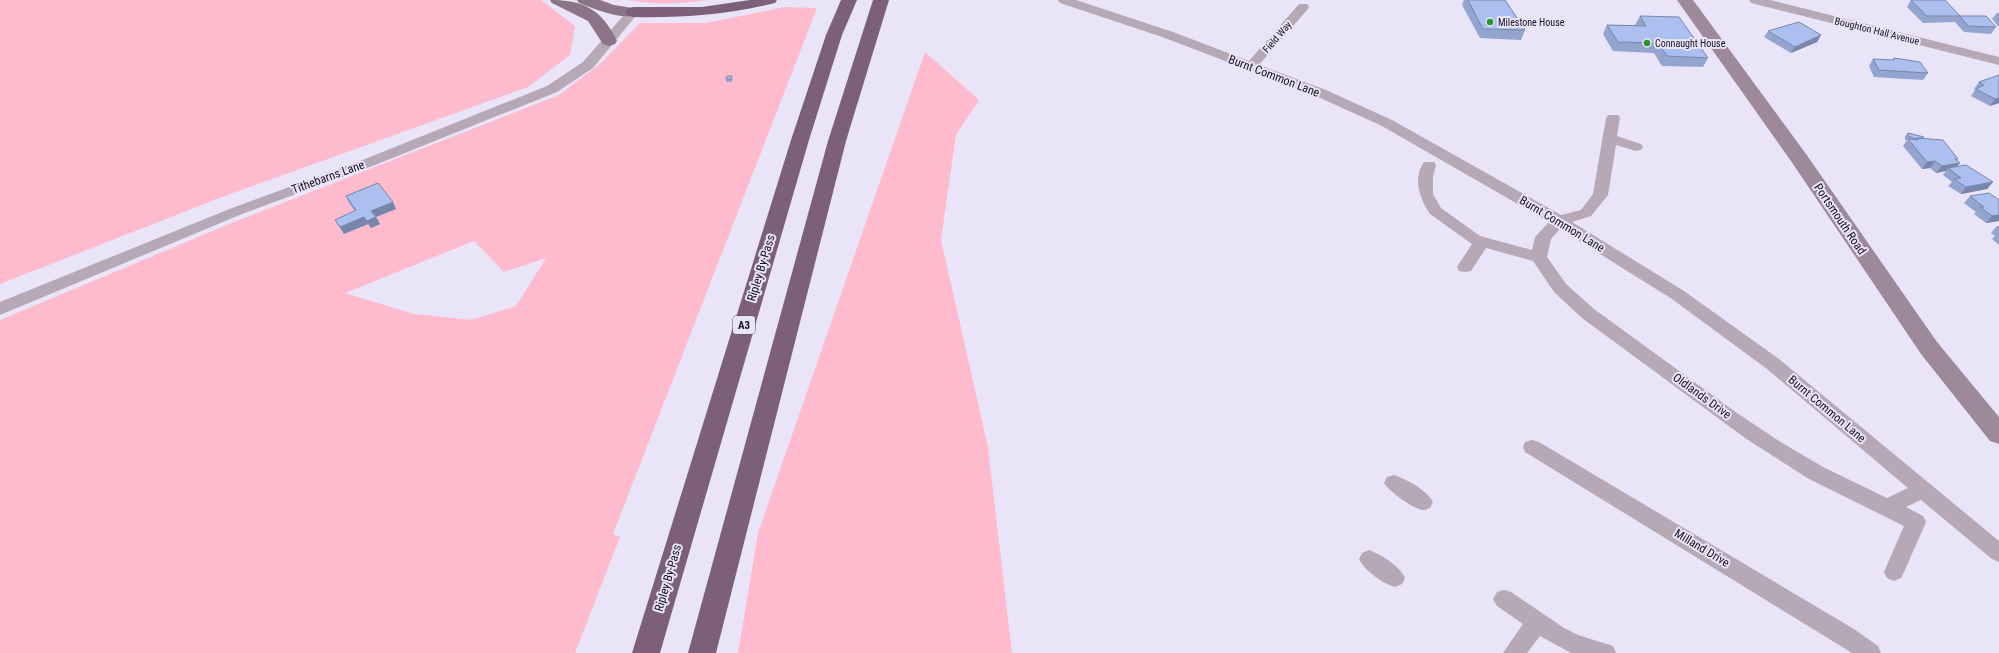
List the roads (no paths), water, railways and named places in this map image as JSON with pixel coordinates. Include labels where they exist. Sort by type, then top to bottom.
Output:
[{"type":"highway","points":[[633,12],[693,13],[721,10],[769,0]]},
{"type":"highway","name":"Ripley By-Pass","points":[[646,653],[800,140],[834,35],[849,0]]},
{"type":"highway","points":[[702,653],[837,141],[881,0]]},
{"type":"main road","points":[[558,0],[591,14],[598,20],[609,41]]},
{"type":"main road","points":[[585,0],[612,10],[633,12]]},
{"type":"main road","name":"Portsmouth Road","points":[[1685,0],[1799,158],[1929,348],[1999,434]]},
{"type":"street","name":"Burnt Common Lane","points":[[1064,0],[1119,17],[1320,93],[1387,123],[1559,221],[1678,295],[1773,364],[1999,553]]},
{"type":"street","name":"Boughton Hall Avenue","points":[[1755,0],[1999,61]]},
{"type":"street","name":"Field Way","points":[[1251,66],[1303,7]]},
{"type":"street","name":"Tithebarns Lane","points":[[0,309],[237,211],[530,99],[552,89],[588,65],[633,12]]},
{"type":"street","points":[[1429,165],[1426,177],[1426,194],[1435,211],[1475,240],[1539,257],[1543,237],[1559,221],[1586,213],[1600,196],[1613,118]]},
{"type":"street","points":[[1610,138],[1636,146]]},
{"type":"street","points":[[1465,267],[1482,242]]},
{"type":"street","name":"Oldlands Drive","points":[[1539,257],[1548,274],[1576,304],[1746,428],[1816,472],[1916,522],[1894,572]]},
{"type":"street","name":"Milland Drive","points":[[1532,447],[1846,636],[1870,653]]},
{"type":"street","points":[[1394,483],[1423,502]]},
{"type":"street","points":[[1887,507],[1924,490]]},
{"type":"street","points":[[1369,559],[1395,578]]},
{"type":"street","points":[[1504,599],[1556,635],[1574,644],[1605,653]]},
{"type":"street","points":[[1514,653],[1537,622]]},
{"type":"place","name":"Milestone House","points":[[1490,22]]},
{"type":"place","name":"Connaught House","points":[[1647,43]]}]
